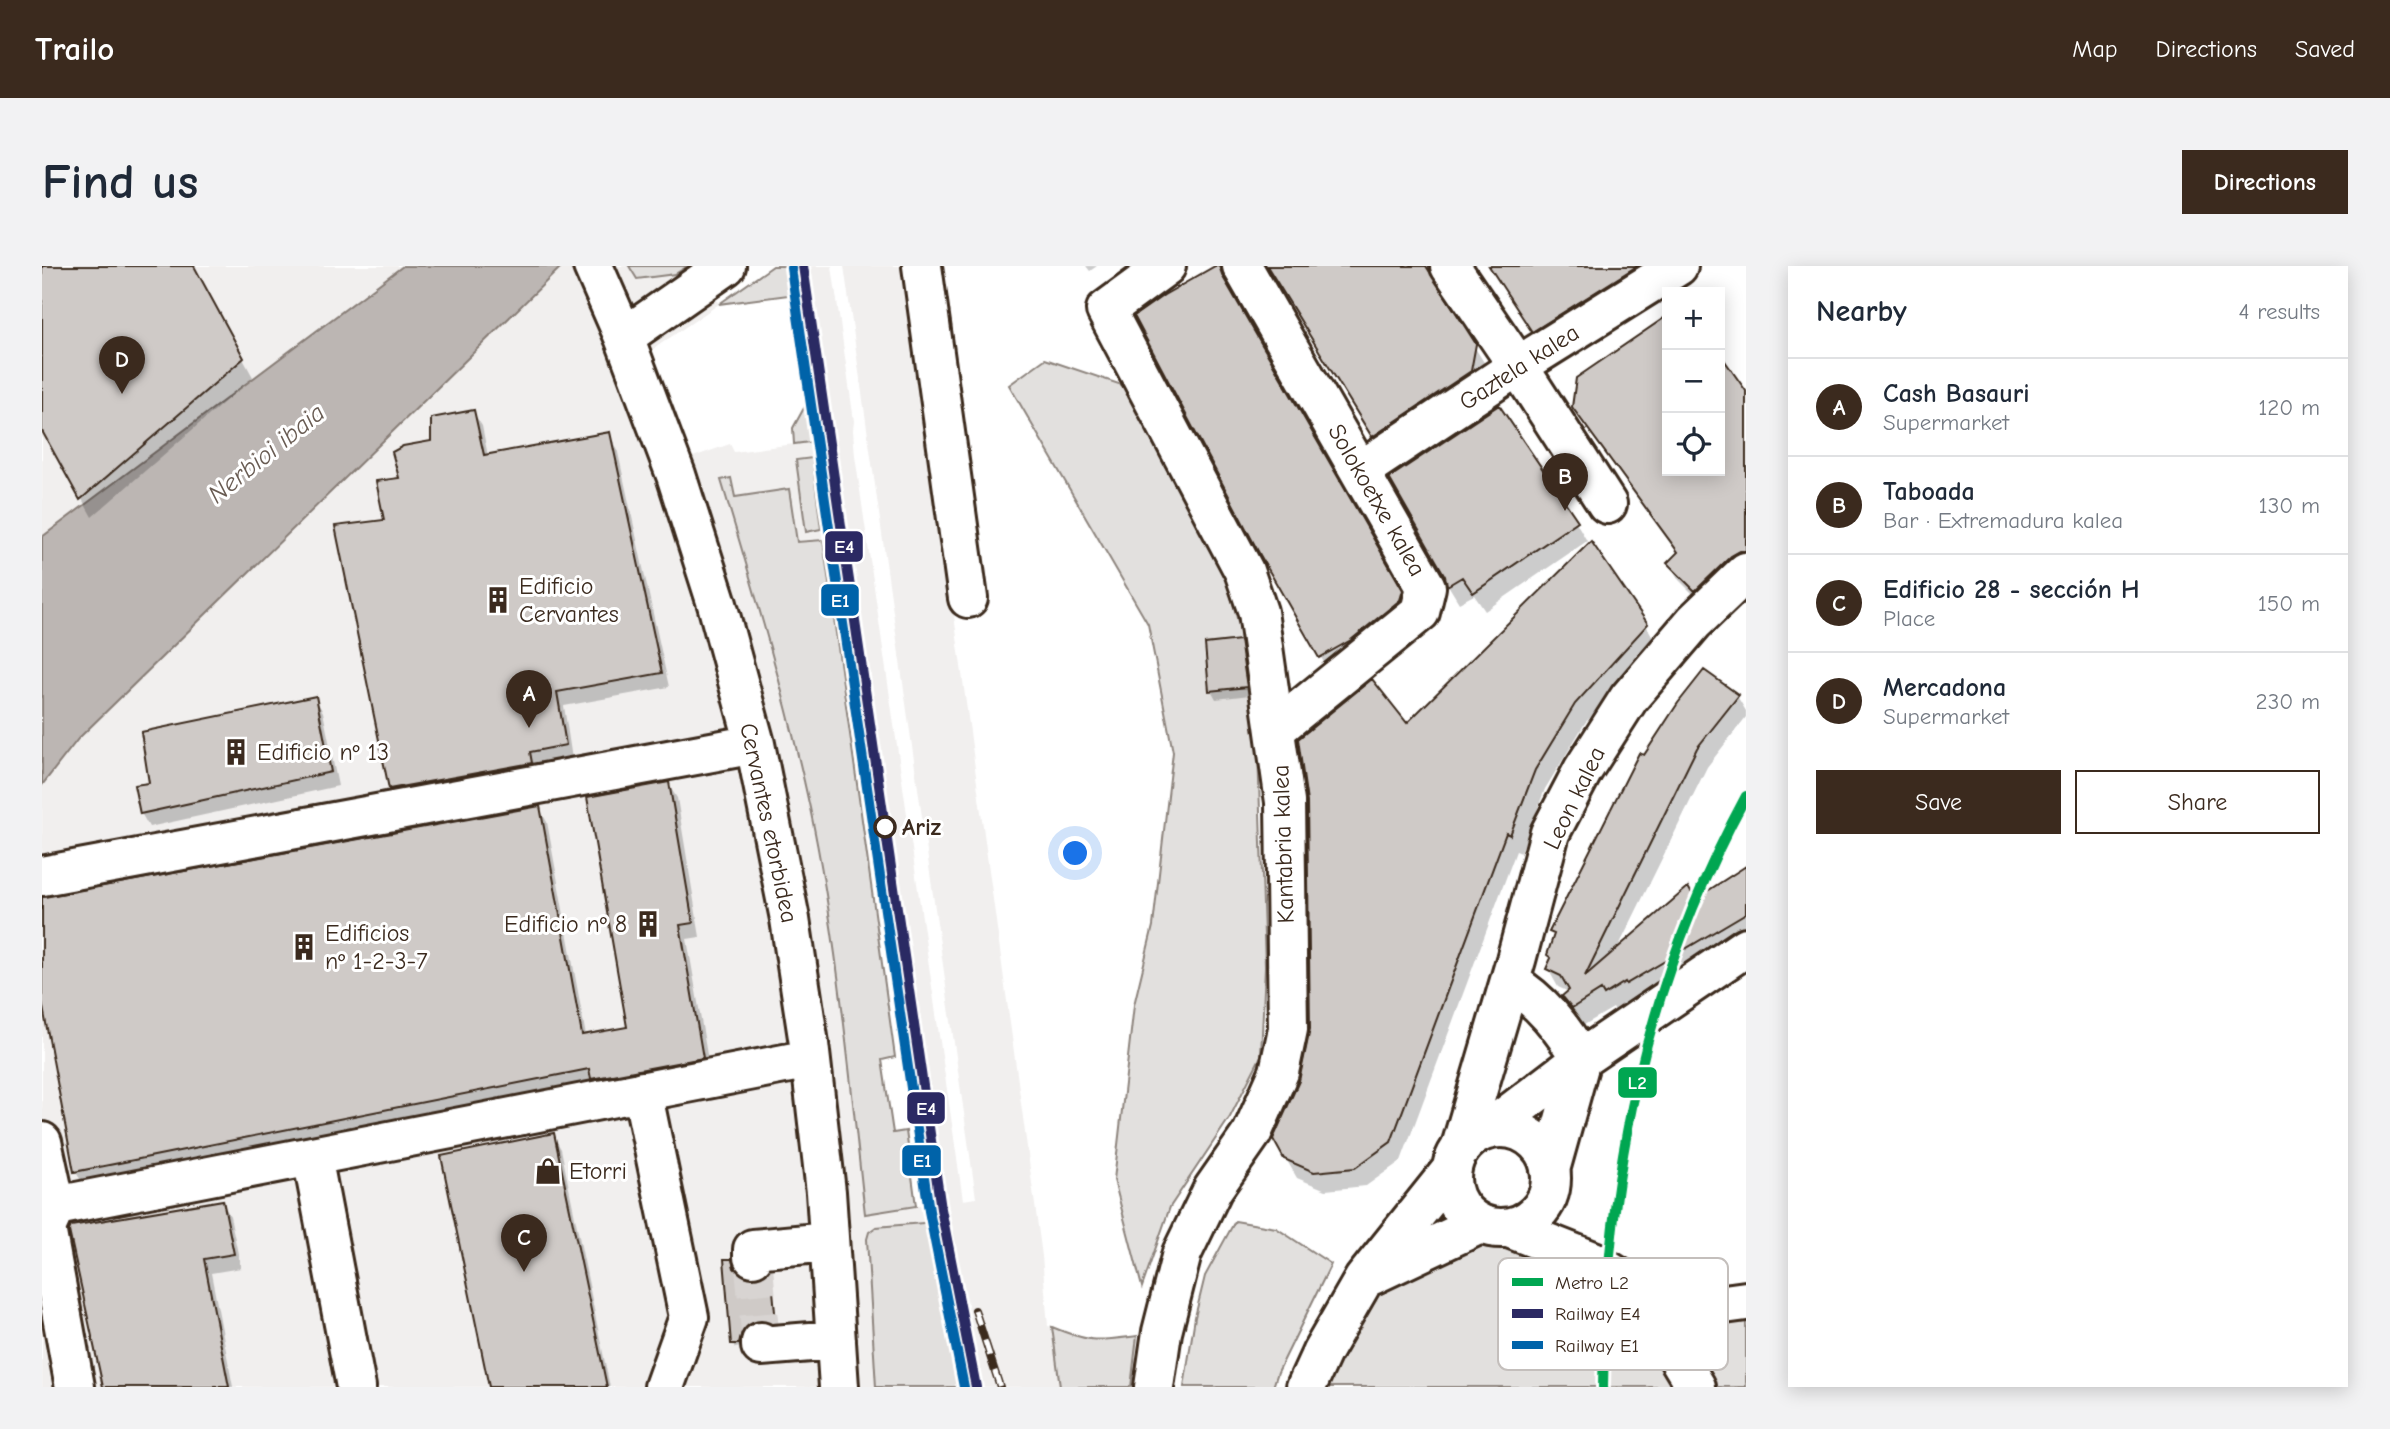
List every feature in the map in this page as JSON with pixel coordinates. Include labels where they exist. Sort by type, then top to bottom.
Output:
[{"type":"street","points":[[624,337],[726,266]]},
{"type":"street","points":[[922,266],[968,598]]},
{"type":"street","name":"Kantabria kalea","points":[[1154,1387],[1162,1332],[1182,1253],[1213,1189],[1256,1123],[1279,1072],[1288,1029],[1285,802],[1258,612],[1244,571],[1106,310],[1166,266]]},
{"type":"street","name":"Solokoetxe kalea","points":[[1242,266],[1426,587],[1420,612],[1276,729]]},
{"type":"street","points":[[1450,266],[1607,504]]},
{"type":"street","name":"Gaztela kalea","points":[[1360,471],[1518,366],[1678,266]]},
{"type":"street","name":"Cervantes etorbidea","points":[[596,273],[624,337],[676,475],[717,604],[755,744],[790,919],[810,1059],[826,1192],[839,1387]]},
{"type":"street","name":"Leon kalea","points":[[1466,1150],[1550,834],[1583,770],[1629,698],[1694,622],[1746,572]]},
{"type":"street","points":[[42,876],[755,744]]},
{"type":"street","points":[[1306,1387],[1321,1353],[1364,1279],[1466,1150],[1581,1059],[1746,947]]},
{"type":"street","points":[[1364,1279],[1494,1226],[1523,1223],[1535,1215],[1544,1204],[1581,1059],[1559,1023],[1525,990],[1510,982]]},
{"type":"street","points":[[56,1206],[810,1059]]},
{"type":"street","points":[[642,1091],[689,1317],[664,1387]]},
{"type":"street","points":[[1585,1258],[1466,1214],[1457,1201],[1452,1186],[1466,1150],[1504,1128],[1521,1132],[1535,1141],[1545,1154],[1550,1180],[1591,1258]]},
{"type":"street","points":[[42,1142],[56,1206],[46,1228],[75,1387]]},
{"type":"street","points":[[312,1156],[356,1387]]},
{"type":"street","points":[[753,1257],[753,1249],[829,1242]]},
{"type":"street","points":[[1728,1303],[1746,1301]]},
{"type":"street","points":[[761,1344],[836,1340]]},
{"type":"street","points":[[1686,1370],[1696,1387]]},
{"type":"shaded area","points":[[42,266],[403,266],[42,537]]},
{"type":"shaded area","points":[[562,266],[629,266],[635,277],[675,274],[688,266],[699,266],[719,304],[649,352],[690,458],[730,444],[734,452],[817,441],[805,322],[795,266],[832,266],[854,421],[855,456],[963,1200],[976,1198],[844,266],[906,266],[1042,1256],[1048,1326],[1052,1327],[1060,1387],[968,1387],[935,1222],[867,1239],[876,1387],[42,1387],[42,785],[78,739]],"holes":[[[827,456],[931,1204],[866,1214],[836,957],[810,809],[773,652],[721,480],[731,478],[735,497],[797,542],[823,540],[821,529],[807,532],[796,460]]]},
{"type":"shaded area","points":[[629,266],[688,266],[675,274],[637,279]]},
{"type":"shaded area","points":[[773,266],[795,266],[824,444],[818,445],[817,441],[794,444],[793,428],[810,397],[795,302],[788,295],[719,304]]},
{"type":"shaded area","points":[[1045,359],[1122,385],[1178,473],[1228,585],[1256,688],[1265,967],[1261,1056],[1230,1117],[1170,1207],[1142,1287],[1114,1180],[1134,1005],[1153,926],[1173,752],[1148,624],[1009,385]]},
{"type":"shaded area","points":[[812,458],[821,529],[806,532],[796,460]]},
{"type":"shaded area","points":[[731,478],[735,497],[789,489],[797,542],[823,540],[895,1057],[882,1060],[893,1133],[906,1131],[916,1206],[865,1214],[842,1010],[820,858],[780,684],[721,480]]},
{"type":"shaded area","points":[[1235,1221],[1276,1228],[1331,1264],[1273,1387],[1184,1387],[1195,1317],[1205,1276]]},
{"type":"shaded area","points":[[935,1222],[968,1387],[876,1387],[867,1239],[869,1232],[876,1227]]},
{"type":"shaded area","points":[[1500,1241],[1562,1258],[1498,1258],[1498,1370],[1728,1370],[1728,1304],[1746,1309],[1746,1387],[1321,1387],[1362,1301],[1431,1250]]},
{"type":"shaded area","points":[[1052,1327],[1094,1339],[1137,1336],[1131,1387],[1060,1387]]},
{"type":"water","name":"Nerbioi ibaia","points":[[403,266],[562,266],[78,739],[42,785],[42,537]]},
{"type":"building","points":[[42,266],[194,266],[244,358],[80,500],[42,431]]},
{"type":"building","points":[[1219,266],[1403,590],[1400,600],[1351,640],[1319,658],[1260,555],[1134,316],[1164,295]]},
{"type":"building","points":[[1267,266],[1426,266],[1476,344],[1471,371],[1372,437]]},
{"type":"building","points":[[1489,266],[1637,266],[1532,332]]},
{"type":"building","points":[[1662,319],[1662,476],[1725,476],[1725,361],[1746,391],[1746,551],[1731,556],[1695,591],[1667,563],[1678,552],[1572,407],[1576,378]]},
{"type":"building","points":[[1499,405],[1578,521],[1473,593],[1462,577],[1447,586],[1445,576],[1389,478]]},
{"type":"building","name":"Edificio Cervantes","points":[[474,410],[484,455],[610,432],[662,673],[557,692],[566,745],[530,752],[532,763],[389,789],[335,526],[384,520],[376,481],[399,478],[392,452],[403,446],[431,441],[431,418]]},
{"type":"building","points":[[1591,541],[1648,624],[1575,704],[1535,770],[1510,835],[1506,833],[1391,1142],[1355,1168],[1314,1172],[1284,1159],[1273,1139],[1299,1081],[1310,1029],[1307,802],[1298,739],[1372,679],[1407,723]]},
{"type":"building","points":[[1240,640],[1247,687],[1209,691],[1205,644]]},
{"type":"building","points":[[1704,670],[1739,695],[1697,748],[1585,976],[1688,887],[1695,899],[1746,866],[1746,913],[1626,984],[1625,982],[1604,995],[1601,990],[1572,1008],[1562,996],[1569,990],[1561,976],[1546,969],[1551,958],[1547,955],[1554,934],[1549,932],[1639,753],[1644,755],[1678,703]]},
{"type":"building","name":"Edificio nº 13","points":[[316,696],[331,772],[140,814],[134,785],[149,783],[141,732]]},
{"type":"building","name":"Edificios nº 1-2-3-7","points":[[669,782],[693,923],[680,925],[703,1058],[591,1079],[589,1069],[74,1172],[42,1002],[42,897],[540,806],[582,1035],[627,1027],[587,797]]},
{"type":"building","points":[[554,1133],[607,1387],[489,1387],[441,1156]]},
{"type":"building","points":[[223,1200],[234,1254],[204,1259],[229,1387],[103,1387],[69,1231],[71,1226]]},
{"type":"building","points":[[724,1259],[732,1259],[734,1268],[742,1276],[752,1279],[763,1276],[771,1269],[776,1323],[762,1320],[751,1323],[742,1332],[739,1344],[731,1344]]},
{"type":"tunnel","points":[[753,1257],[761,1342]]},
{"type":"railway","points":[[975,1310],[1000,1387]]},
{"type":"metro line","name":"L2","points":[[1610,1258],[1623,1156],[1637,1082],[1657,1010],[1681,938],[1711,867],[1746,796]]},
{"type":"metro line","name":"L2","points":[[1603,1387],[1604,1370]]},
{"type":"rail line","name":"E4","points":[[803,266],[941,1209],[976,1387]]},
{"type":"rail line","name":"E1","points":[[791,268],[929,1211],[964,1387]]},
{"type":"place","name":"Mercadona","points":[[122,394]]},
{"type":"place","name":"Taboada","points":[[1565,511]]},
{"type":"place","name":"Edificio Cervantes","points":[[498,600]]},
{"type":"place","name":"Cash Basauri","points":[[529,728]]},
{"type":"place","name":"Edificio nº 13","points":[[236,752]]},
{"type":"place","name":"Ariz","points":[[885,827]]},
{"type":"place","name":"Edificio nº 8","points":[[648,924]]},
{"type":"place","name":"Edificios nº 1-2-3-7","points":[[304,947]]},
{"type":"place","name":"Etorri","points":[[548,1171]]},
{"type":"place","name":"Edificio 28 - sección H","points":[[524,1272]]}]
